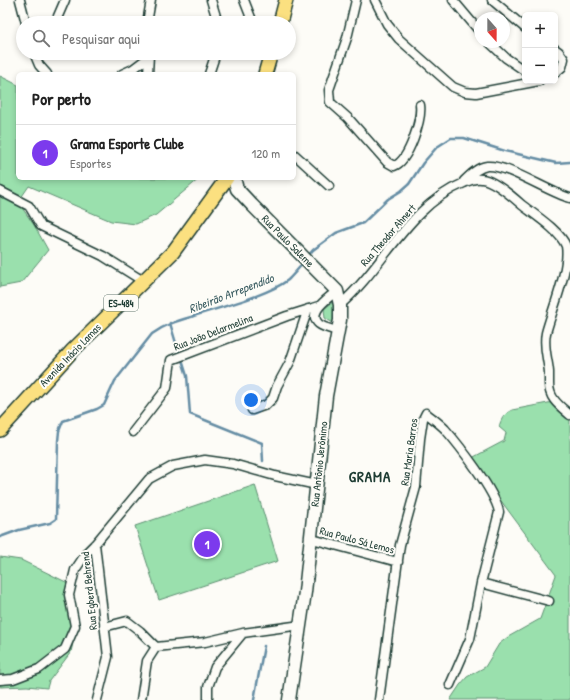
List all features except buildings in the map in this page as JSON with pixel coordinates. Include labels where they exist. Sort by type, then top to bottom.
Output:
[{"type":"main road","points":[[282,16],[286,0]]},
{"type":"main road","points":[[266,72],[269,60]]},
{"type":"main road","name":"Avenida Inácio Lamas","points":[[3,426],[73,350],[173,252],[226,180]]},
{"type":"main road","name":"Rua Paulo Saleme","points":[[235,180],[237,189],[337,291]]},
{"type":"main road","points":[[337,291],[340,305]]},
{"type":"main road","name":"Rua Antônio Jerônimo","points":[[289,700],[295,654],[301,625],[312,539],[316,485],[326,396],[340,320],[340,305]]},
{"type":"street","points":[[20,0],[24,16]]},
{"type":"street","points":[[58,16],[65,0]]},
{"type":"street","points":[[149,16],[151,0]]},
{"type":"street","points":[[211,0],[216,16]]},
{"type":"street","points":[[244,0],[250,16]]},
{"type":"street","points":[[356,0],[347,38],[329,90],[330,102],[348,118],[387,162],[394,166],[399,164],[412,142],[420,119],[420,105]]},
{"type":"street","points":[[375,0],[387,24],[399,39],[454,87],[465,92],[476,93],[522,84]]},
{"type":"street","points":[[453,0],[474,25]]},
{"type":"street","points":[[492,0],[522,25]]},
{"type":"street","points":[[495,48],[506,58],[522,69]]},
{"type":"street","points":[[558,51],[564,59],[562,67],[558,70]]},
{"type":"street","points":[[37,60],[39,65],[45,72]]},
{"type":"street","points":[[126,72],[133,69],[143,60]]},
{"type":"street","points":[[148,72],[149,60]]},
{"type":"street","points":[[210,72],[214,60]]},
{"type":"street","points":[[296,156],[329,186]]},
{"type":"street","points":[[463,183],[485,166],[496,167],[570,198]]},
{"type":"street","name":"Rua Theodor Ahnert","points":[[340,305],[360,286],[412,222],[433,202],[463,183],[477,178],[484,179],[502,190],[548,226],[567,246],[568,256],[566,276],[546,334],[545,347],[549,372],[550,395],[570,416]]},
{"type":"street","points":[[0,191],[29,206],[41,226],[103,256],[143,281]]},
{"type":"street","points":[[337,291],[319,306],[316,312],[317,321],[322,326],[337,331]]},
{"type":"street","name":"Rua João Delarmelina","points":[[133,432],[167,388],[171,360],[281,318],[319,306]]},
{"type":"street","points":[[252,410],[266,405],[273,398],[277,386],[290,362],[308,309]]},
{"type":"street","name":"Rua Maria Barros","points":[[379,700],[400,545],[416,487],[420,439],[423,419],[426,413],[444,428],[466,456],[486,484],[498,506],[498,517],[481,583],[470,639],[450,685]]},
{"type":"street","name":"Rua Egberd Behrend","points":[[97,700],[108,657],[95,544],[149,479],[173,466],[205,460],[233,464],[275,476],[316,485]]},
{"type":"street","name":"Rua Paulo Sá Lemos","points":[[312,539],[398,562]]},
{"type":"street","points":[[0,680],[13,679],[39,669],[65,649],[75,626],[69,595],[75,570],[87,552],[95,544]]},
{"type":"street","points":[[481,583],[549,601]]},
{"type":"street","points":[[104,627],[127,621],[140,631],[156,647]]},
{"type":"street","points":[[156,647],[205,642],[243,633],[301,625]]},
{"type":"street","points":[[208,700],[208,688],[215,667],[243,633]]},
{"type":"street","points":[[141,700],[147,661],[156,647]]},
{"type":"green space","points":[[0,76],[16,84],[16,180],[198,180],[156,215],[136,224],[111,221],[29,186],[18,202],[34,225],[48,250],[21,283],[0,287]]},
{"type":"green space","points":[[334,301],[333,323],[325,318],[324,309]]},
{"type":"green space","points":[[553,402],[570,419],[570,700],[450,700],[467,677],[485,667],[499,644],[508,637],[540,619],[556,575],[470,459],[504,441],[506,433],[499,427],[503,417],[507,413],[512,410]]},
{"type":"green space","points":[[255,485],[278,561],[159,600],[135,526]]},
{"type":"green space","points":[[0,557],[21,560],[68,583],[73,626],[73,643],[71,652],[49,681],[47,688],[27,686],[0,687]]},
{"type":"waterway","name":"Ribeirão Arrependido","points":[[308,256],[313,250],[336,233],[363,223],[388,199],[409,184],[423,163],[437,147],[451,138],[464,138],[505,151],[556,163],[570,162]]},
{"type":"waterway","name":"Ribeirão Arrependido","points":[[0,537],[19,530],[50,523],[56,519],[58,441],[59,431],[63,421],[104,405],[115,381],[152,334],[161,328],[176,322],[241,301],[279,286],[288,280],[304,262]]},
{"type":"waterway","points":[[170,323],[178,350]]},
{"type":"waterway","points":[[182,360],[187,376],[190,414],[262,443],[263,461]]},
{"type":"waterway","points":[[254,700],[264,646]]},
{"type":"place","name":"Grama Esporte Clube","points":[[207,544]]},
{"type":"district","name":"GRAMA","points":[[370,476]]}]
